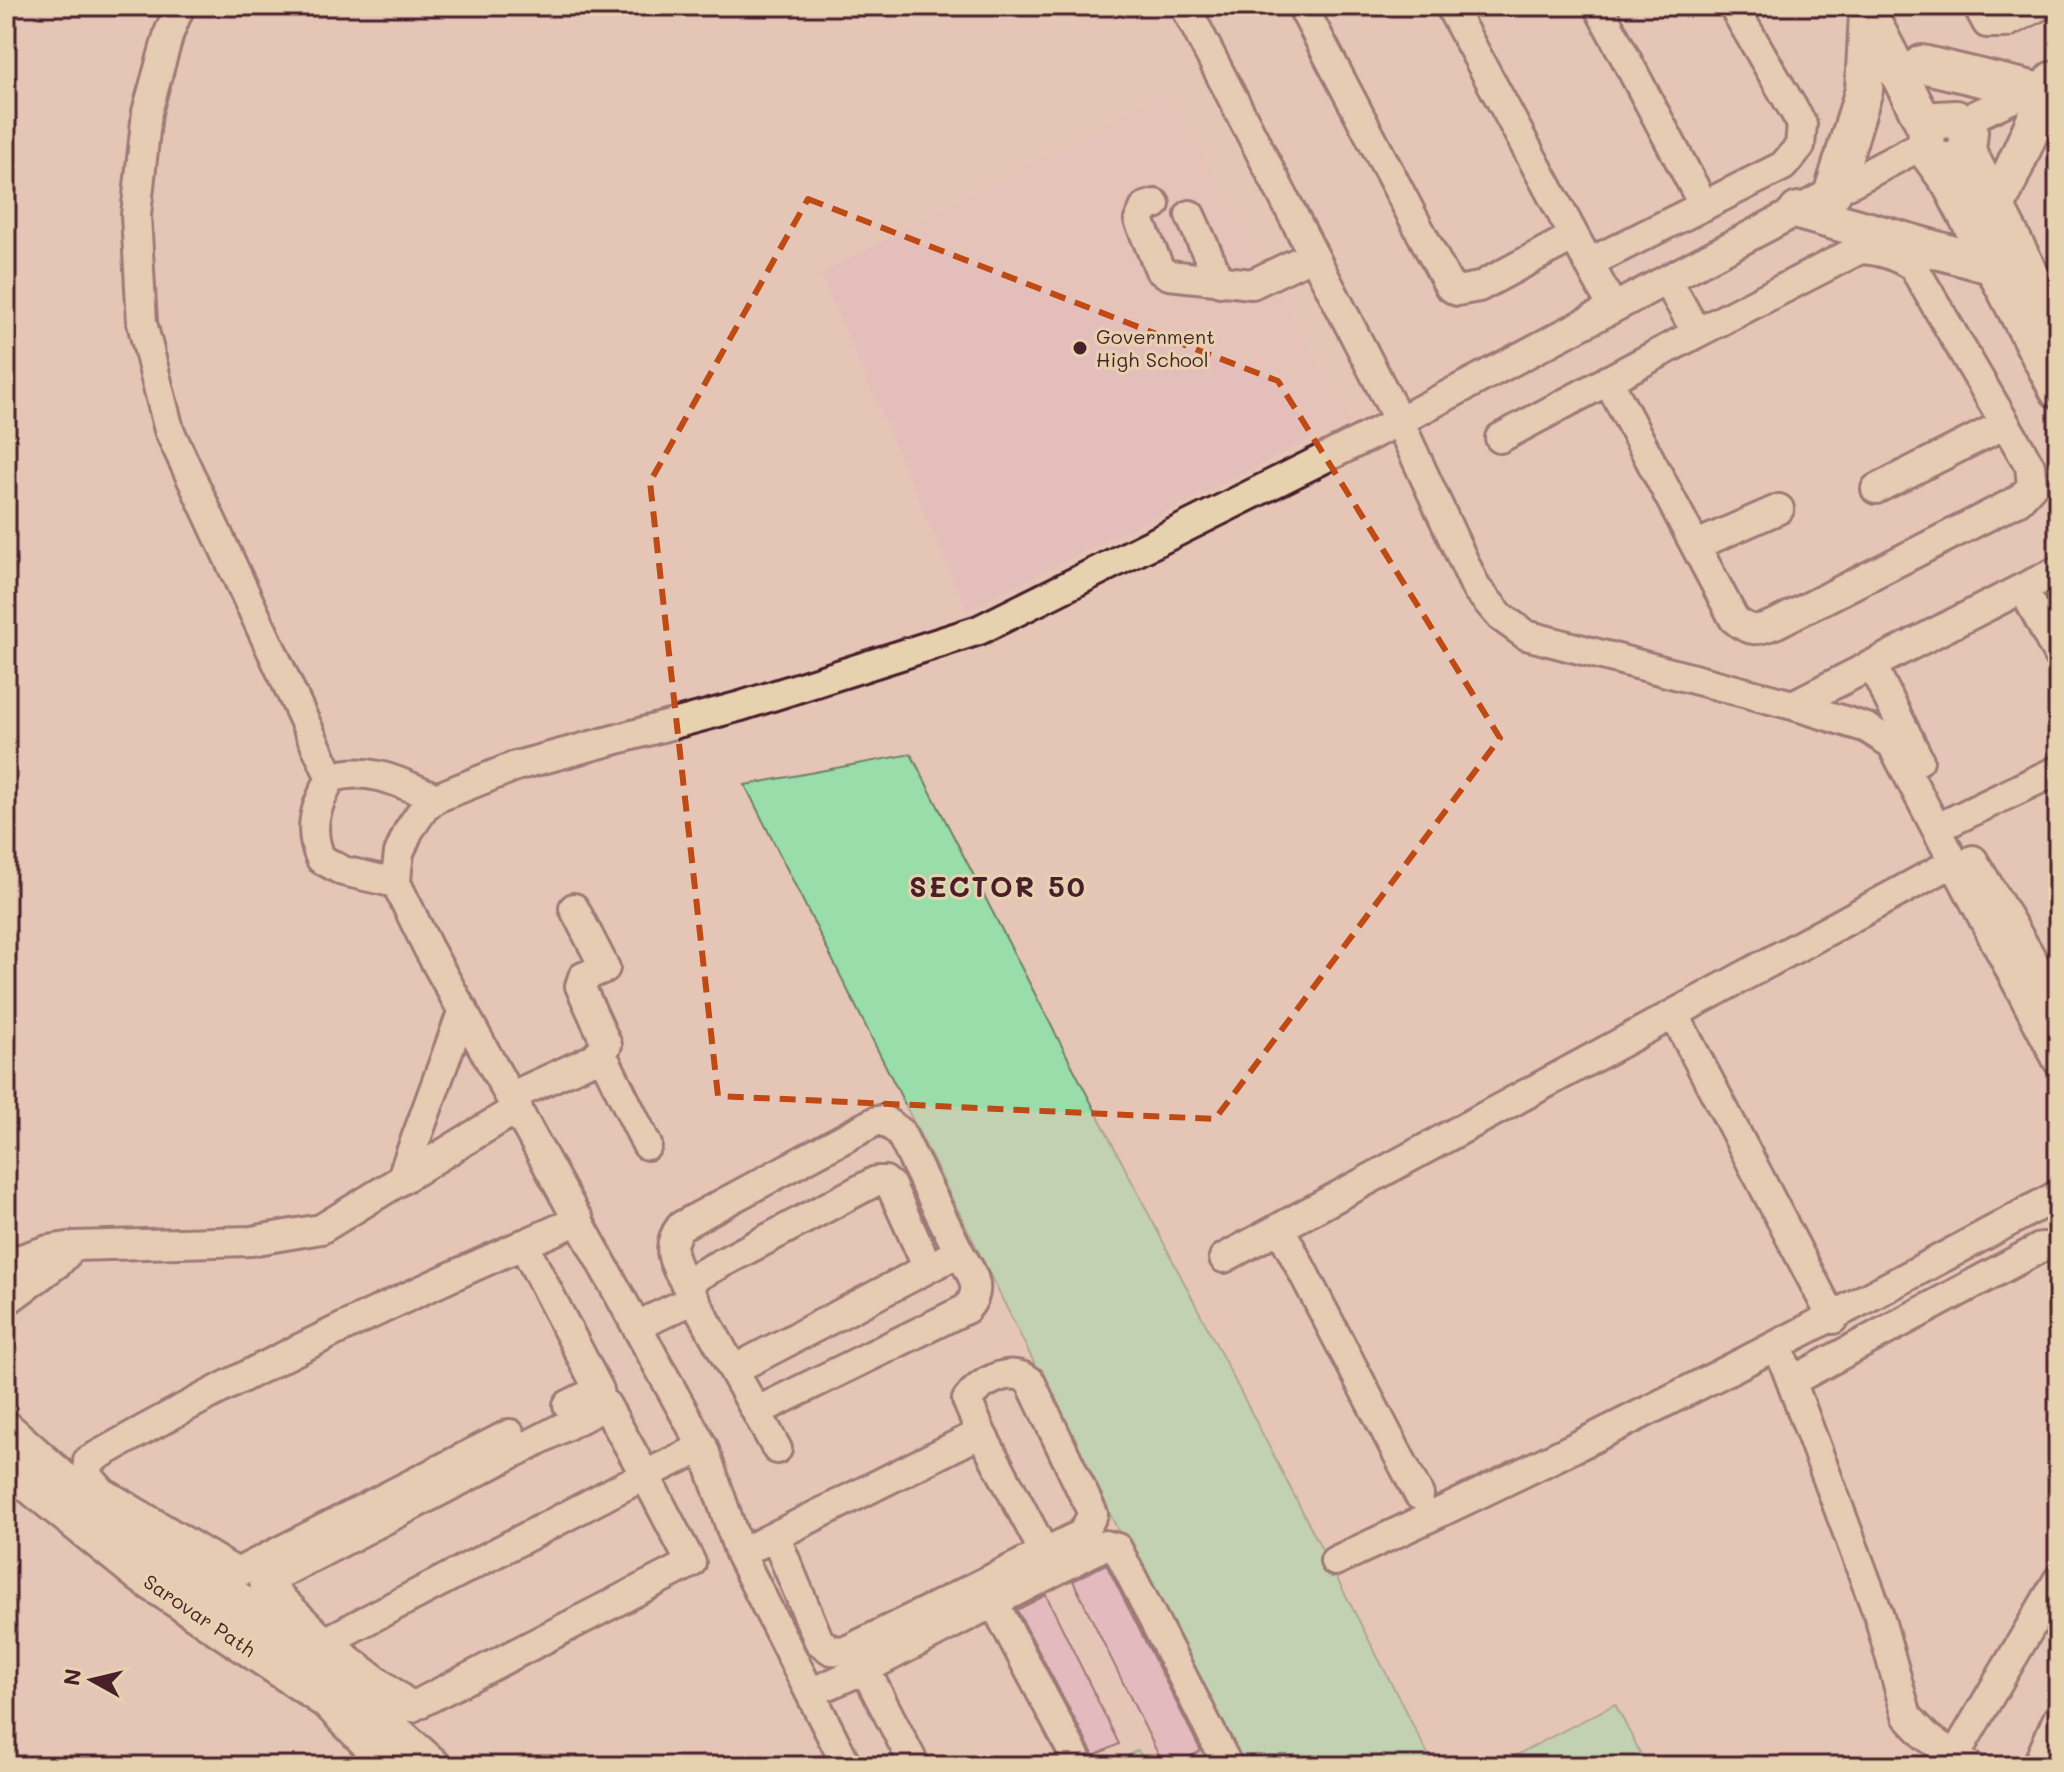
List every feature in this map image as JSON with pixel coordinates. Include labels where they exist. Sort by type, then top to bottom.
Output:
[{"type":"main road","points":[[1874,8],[1922,64],[1944,137],[1994,266],[2058,390]]},
{"type":"main road","points":[[1874,8],[1944,137],[1996,208],[2058,329]]},
{"type":"main road","points":[[1833,192],[1864,90],[1874,8]]},
{"type":"main road","points":[[1922,64],[2048,82],[1996,208]]},
{"type":"main road","points":[[1798,211],[1994,266]]},
{"type":"main road","points":[[6,1430],[95,1509],[271,1622],[432,1766]]},
{"type":"main road","name":"Sarovar Path","points":[[6,1465],[142,1575],[330,1702],[392,1766]]},
{"type":"street","points":[[180,6],[169,33],[147,112],[136,215],[142,323],[169,430],[331,778]]},
{"type":"street","points":[[1185,6],[1399,421],[1476,588],[1501,617],[1526,635],[1793,705],[1867,728],[1892,744],[2058,1061]]},
{"type":"street","points":[[1302,6],[1449,286],[1457,291],[1479,287],[1574,236]]},
{"type":"street","points":[[1450,6],[1613,308]]},
{"type":"street","points":[[1598,6],[1704,206]]},
{"type":"street","points":[[1589,263],[1783,166],[1800,146],[1802,124],[1733,6]]},
{"type":"street","points":[[1978,6],[1987,23],[1996,25],[2039,6]]},
{"type":"street","points":[[847,1766],[740,1554],[703,1447],[396,883],[399,853],[409,830],[424,808],[436,798],[516,766],[741,706],[979,630],[1399,421],[2048,82]]},
{"type":"street","points":[[1155,204],[1145,207],[1139,220],[1160,270],[1220,282],[1252,284],[1313,255]]},
{"type":"street","points":[[1190,215],[1220,282]]},
{"type":"street","points":[[1500,438],[1608,380],[1697,333],[1860,249],[1880,250],[1913,266],[2033,473],[2032,486],[2019,500],[1759,631],[1746,630],[1734,619],[1608,380]]},
{"type":"street","points":[[1667,280],[1697,333]]},
{"type":"street","points":[[1876,489],[2005,424]]},
{"type":"street","points":[[1697,545],[1779,509]]},
{"type":"street","points":[[1793,705],[2058,571]]},
{"type":"street","points":[[2023,588],[2058,655]]},
{"type":"street","points":[[1872,665],[1950,822],[2058,1003]]},
{"type":"street","points":[[1950,822],[2058,770]]},
{"type":"street","points":[[396,883],[343,871],[321,859],[313,825],[318,800],[331,778],[349,772],[368,772],[436,798]]},
{"type":"street","points":[[1224,1258],[1954,862]]},
{"type":"street","points":[[6,1264],[48,1250],[74,1246],[251,1241],[321,1229],[515,1102],[602,1054],[607,1045],[580,986],[583,977],[605,968],[574,908]]},
{"type":"street","points":[[402,1177],[463,1010]]},
{"type":"street","points":[[1674,1014],[1833,1319]]},
{"type":"street","points":[[602,1054],[647,1145]]},
{"type":"street","points":[[758,1411],[966,1309],[976,1298],[977,1283],[900,1132],[883,1120],[681,1226],[670,1240],[670,1252],[777,1449]]},
{"type":"street","points":[[637,1326],[690,1291],[876,1181],[885,1181],[891,1186],[928,1268]]},
{"type":"street","points":[[1335,1561],[1448,1510],[1833,1319],[2058,1195]]},
{"type":"street","points":[[523,1244],[599,1390],[329,1522],[237,1573],[102,1492],[89,1477],[88,1461],[163,1418],[395,1300],[523,1244],[579,1220]]},
{"type":"street","points":[[1280,1228],[1419,1495]]},
{"type":"street","points":[[6,1301],[59,1262],[74,1246]]},
{"type":"street","points":[[1792,1381],[2042,1247],[2058,1247]]},
{"type":"street","points":[[735,1369],[959,1252]]},
{"type":"street","points":[[1778,1346],[1879,1616],[1907,1716],[1962,1761],[2058,1580]]},
{"type":"street","points":[[775,1536],[819,1641],[831,1650],[846,1651],[1082,1534],[1093,1514],[1030,1381],[1021,1373],[1003,1376],[975,1389],[967,1400],[981,1433],[1044,1552]]},
{"type":"street","points":[[606,1405],[645,1475],[691,1563],[412,1707],[325,1642],[264,1582],[606,1405]]},
{"type":"street","points":[[740,1554],[981,1433]]},
{"type":"street","points":[[325,1642],[703,1447]]},
{"type":"street","points":[[810,1693],[865,1669],[1105,1545],[1117,1548],[1226,1765]]},
{"type":"street","points":[[993,1601],[1080,1766]]},
{"type":"street","points":[[865,1669],[915,1766]]},
{"type":"street","points":[[2037,1766],[2058,1718]]},
{"type":"highlighted area","points":[[808,199],[1278,381],[1500,738],[1215,1119],[718,1096],[650,482]]},
{"type":"shaded area","name":"Government High School","points":[[1167,92],[1349,421],[967,610],[820,274]]},
{"type":"green space","points":[[911,754],[1434,1766],[1236,1766],[745,785]]},
{"type":"green space","points":[[1615,1704],[1647,1766],[1495,1766]]},
{"type":"green space","points":[[1138,1750],[1147,1766],[1108,1766]]},
{"type":"building","points":[[1106,1564],[1201,1751],[1172,1766],[1164,1766],[1073,1581]]},
{"type":"building","points":[[1046,1595],[1119,1744],[1094,1756],[1017,1610]]},
{"type":"place","name":"Government High School","points":[[1080,348]]},
{"type":"district","name":"SECTOR 50","points":[[998,886]]}]
